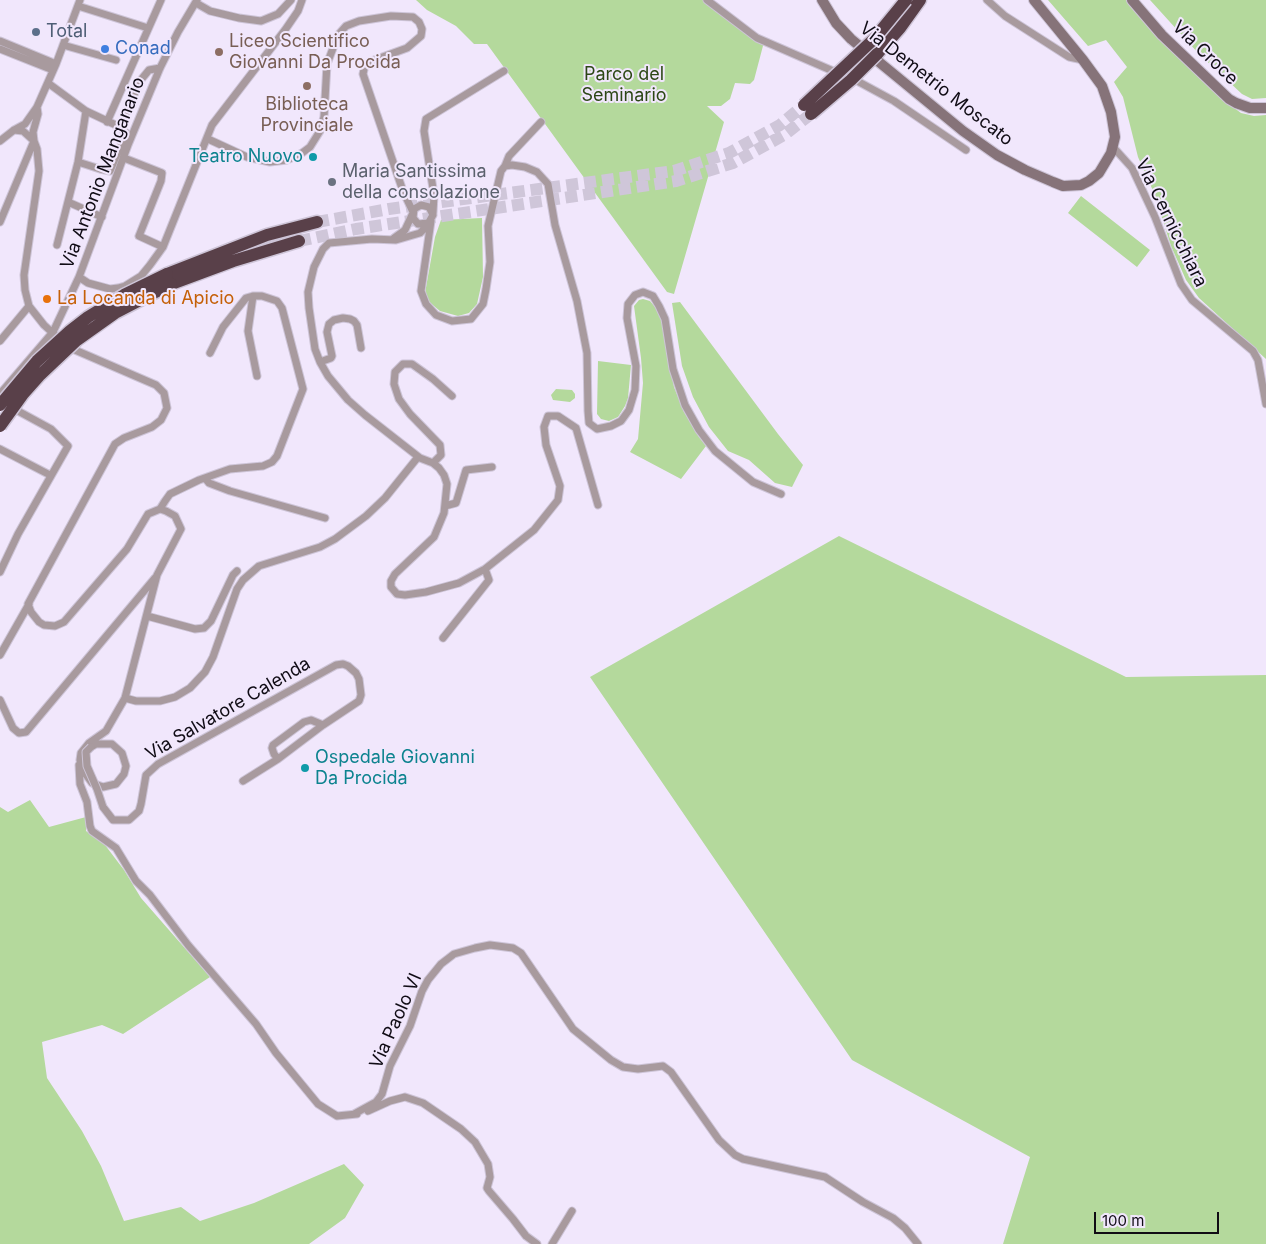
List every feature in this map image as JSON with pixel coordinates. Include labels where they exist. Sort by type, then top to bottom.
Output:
[{"type":"highway","points":[[906,0],[874,39],[807,110],[851,80],[900,28],[920,0]]},
{"type":"highway","points":[[0,426],[23,394],[39,376],[77,340],[115,313],[169,279],[267,235],[317,222]]},
{"type":"highway","points":[[0,405],[37,361],[70,331],[88,317],[124,295],[169,279],[299,241]]},
{"type":"street","points":[[107,122],[161,0]]},
{"type":"street","points":[[196,1],[210,11],[261,21],[278,14],[291,0]]},
{"type":"street","points":[[80,277],[88,283],[110,288],[125,286],[141,276],[163,247],[208,139],[212,125],[285,30],[298,11],[302,0]]},
{"type":"street","points":[[707,0],[757,38],[833,71]]},
{"type":"street","name":"Via Demetrio Moscato","points":[[822,0],[836,23],[851,39],[963,130],[997,155],[1025,170],[1063,186],[1081,185],[1099,173],[1114,148]]},
{"type":"street","points":[[987,0],[1005,16],[1066,55],[1073,59],[1083,60]]},
{"type":"street","points":[[1034,0],[1083,60],[1105,91],[1114,132],[1114,148]]},
{"type":"street","name":"Via Croce","points":[[1132,0],[1162,34],[1236,104],[1250,108],[1266,108]]},
{"type":"street","name":"Via Antonio Manganario","points":[[0,394],[55,334],[80,277],[160,68],[196,1]]},
{"type":"street","points":[[0,141],[25,124],[37,107],[55,67],[79,3],[148,28]]},
{"type":"street","points":[[208,139],[248,157],[264,161],[279,162],[294,158],[310,147],[320,131],[324,117],[327,64],[338,35],[346,26],[359,21],[392,16],[413,17],[419,22],[422,36],[408,48],[369,62],[365,65],[363,74],[403,191],[426,249]]},
{"type":"street","points":[[0,41],[55,67]]},
{"type":"street","points":[[63,45],[116,60]]},
{"type":"street","points":[[0,49],[55,67]]},
{"type":"street","points":[[120,127],[140,81],[148,70],[160,68]]},
{"type":"street","points":[[504,71],[426,119],[424,131],[434,195],[421,290],[426,304],[436,316],[452,321],[471,319],[483,304],[490,262],[488,226],[498,177],[509,156],[541,122]]},
{"type":"street","points":[[859,82],[894,101],[966,150]]},
{"type":"street","points":[[48,83],[86,111],[120,127],[126,133],[110,171],[78,162]]},
{"type":"street","points":[[37,107],[38,114],[33,132],[39,172],[24,275],[25,290],[29,306],[44,325],[55,334]]},
{"type":"street","points":[[57,245],[78,162],[86,111]]},
{"type":"street","points":[[14,130],[23,131],[34,140]]},
{"type":"street","points":[[0,222],[34,140]]},
{"type":"street","name":"Via Cernicchiara","points":[[1114,148],[1132,168],[1155,217],[1181,284],[1192,300],[1253,350],[1258,360],[1266,404]]},
{"type":"street","points":[[124,158],[162,173],[161,181],[139,236],[163,247]]},
{"type":"street","points":[[505,166],[526,167],[537,172],[548,184],[556,225],[577,302],[586,344],[590,423],[597,428],[611,426],[621,421],[629,410],[635,390],[636,366],[627,318],[628,304],[635,295],[643,292],[653,296],[660,306],[665,319],[673,369],[685,405],[699,430],[715,451],[753,482],[781,494]]},
{"type":"street","points":[[403,191],[414,201],[425,205],[433,212]]},
{"type":"street","points":[[389,240],[401,234],[414,217],[416,207],[425,205],[434,195]]},
{"type":"street","points":[[68,202],[102,217]]},
{"type":"street","points":[[414,217],[422,225],[430,222]]},
{"type":"street","points":[[430,222],[420,233],[405,238],[336,241],[329,243],[314,266],[308,292],[312,331],[320,362],[328,376],[348,400],[418,457],[433,463],[444,475],[447,484],[444,513],[434,537],[395,574],[391,587],[397,594],[405,595],[426,592],[459,583],[485,569],[534,530],[558,500],[560,486],[546,445],[544,427],[548,416],[558,416],[576,428],[598,504]]},
{"type":"street","points":[[253,296],[248,331],[257,376]]},
{"type":"street","points":[[160,509],[170,494],[205,478],[230,469],[264,466],[275,460],[303,394],[282,308],[277,301],[262,296],[246,298],[223,326],[210,353]]},
{"type":"street","points":[[0,341],[29,306]]},
{"type":"street","points":[[320,362],[332,356],[327,332],[329,324],[334,320],[344,318],[354,321],[357,326],[361,348]]},
{"type":"street","points":[[0,655],[115,444],[124,438],[152,427],[161,420],[166,408],[164,394],[156,386],[75,350]]},
{"type":"street","points":[[433,463],[441,455],[440,444],[410,414],[399,399],[394,384],[395,372],[403,364],[412,364],[452,396]]},
{"type":"street","points":[[0,572],[18,534],[68,446],[51,429],[18,412]]},
{"type":"street","points":[[0,449],[50,475]]},
{"type":"street","points":[[125,698],[136,701],[160,701],[174,697],[190,688],[205,672],[213,658],[237,589],[243,580],[259,566],[320,547],[335,539],[366,516],[385,498],[418,457]]},
{"type":"street","points":[[445,506],[456,503],[466,470],[492,467]]},
{"type":"street","points":[[205,478],[210,483],[225,489],[314,517],[325,518]]},
{"type":"street","points":[[31,599],[28,604],[39,622],[49,626],[60,625],[127,549],[148,514],[160,509],[166,510],[175,516],[181,529],[158,575],[125,698],[110,727],[103,735],[85,747],[81,753],[80,784],[87,802],[92,831],[116,848],[136,881],[150,895],[188,945],[251,1018],[276,1053],[318,1104],[337,1116],[368,1111],[390,1101],[405,1097],[423,1103],[475,1142],[488,1164],[490,1177],[488,1190],[526,1236],[537,1244]]},
{"type":"street","points":[[443,638],[489,580],[485,569]]},
{"type":"street","points":[[148,616],[195,629],[204,628],[211,621],[233,575],[237,571]]},
{"type":"street","points":[[0,700],[13,728],[19,733],[26,732],[158,575]]},
{"type":"street","name":"Via Salvatore Calenda","points":[[80,760],[88,779],[96,786],[103,788],[116,784],[124,774],[126,766],[122,753],[112,744],[96,744],[86,752],[87,766],[97,789],[103,807],[113,820],[129,820],[139,811],[144,780],[148,772],[153,768],[336,665],[348,666],[356,673],[359,678],[361,695],[359,700],[243,782]]},
{"type":"street","points":[[278,759],[272,748],[276,742],[304,722],[310,720],[324,725]]},
{"type":"street","name":"Via Paolo VI","points":[[354,1114],[376,1102],[382,1094],[390,1066],[410,1026],[422,991],[441,964],[454,954],[475,948],[490,945],[513,948],[521,953],[573,1029],[611,1060],[623,1067],[638,1069],[663,1066],[672,1072],[719,1140],[734,1155],[743,1159],[825,1177],[863,1202],[893,1218],[905,1228],[918,1244]]},
{"type":"street","points":[[552,1244],[572,1211]]},
{"type":"green space","name":"Parco del Seminario","points":[[416,0],[703,0],[757,40],[764,42],[754,80],[750,84],[735,83],[730,99],[721,106],[707,106],[724,122],[674,294],[667,292],[487,44],[474,44],[456,26],[427,10]]},
{"type":"green space","points":[[1048,0],[1126,0],[1175,53],[1229,104],[1241,113],[1254,116],[1266,115],[1266,359],[1199,298],[1186,280],[1171,246],[1154,193],[1138,157],[1123,97],[1114,82],[1127,67],[1106,40],[1088,46]]},
{"type":"green space","points":[[1150,0],[1266,0],[1266,98],[1252,99],[1242,94],[1199,54]]},
{"type":"green space","points":[[1081,196],[1150,250],[1137,267],[1068,213]]},
{"type":"green space","points":[[482,218],[483,277],[477,304],[469,313],[458,316],[440,311],[428,301],[425,293],[435,237],[441,220]]},
{"type":"green space","points":[[639,300],[650,301],[660,313],[674,387],[684,412],[706,446],[681,479],[630,452],[638,439],[643,383],[634,306]]},
{"type":"green space","points":[[680,302],[803,465],[792,487],[775,483],[749,460],[728,451],[709,427],[693,397],[682,366],[672,303]]},
{"type":"green space","points":[[598,361],[631,365],[628,398],[625,406],[618,417],[609,421],[601,419],[597,414]]},
{"type":"green space","points":[[556,389],[572,390],[575,398],[570,402],[553,400],[551,395]]},
{"type":"green space","points":[[839,536],[1126,677],[1266,675],[1266,1244],[1003,1244],[1030,1157],[852,1060],[590,677]]},
{"type":"green space","points":[[30,800],[49,827],[86,817],[86,831],[105,845],[124,870],[141,898],[210,977],[123,1034],[102,1025],[42,1042],[47,1078],[82,1131],[101,1166],[124,1221],[181,1207],[200,1221],[254,1203],[344,1164],[364,1185],[345,1218],[309,1244],[0,1244],[0,807],[8,812]]},
{"type":"tunnel","points":[[317,222],[389,209],[674,171],[729,153],[780,125],[804,105]]},
{"type":"tunnel","points":[[299,241],[356,229],[676,181],[733,163],[784,135],[811,114]]},
{"type":"place","name":"Total","points":[[36,32]]},
{"type":"place","name":"Conad","points":[[105,49]]},
{"type":"place","name":"Liceo Scientifico Giovanni Da Procida","points":[[219,52]]},
{"type":"place","name":"Biblioteca Provinciale","points":[[307,86]]},
{"type":"place","name":"Teatro Nuovo","points":[[313,157]]},
{"type":"place","name":"Maria Santissima della consolazione","points":[[332,182]]},
{"type":"place","name":"La Locanda di Apicio","points":[[47,299]]},
{"type":"place","name":"Ospedale Giovanni Da Procida","points":[[305,768]]}]
